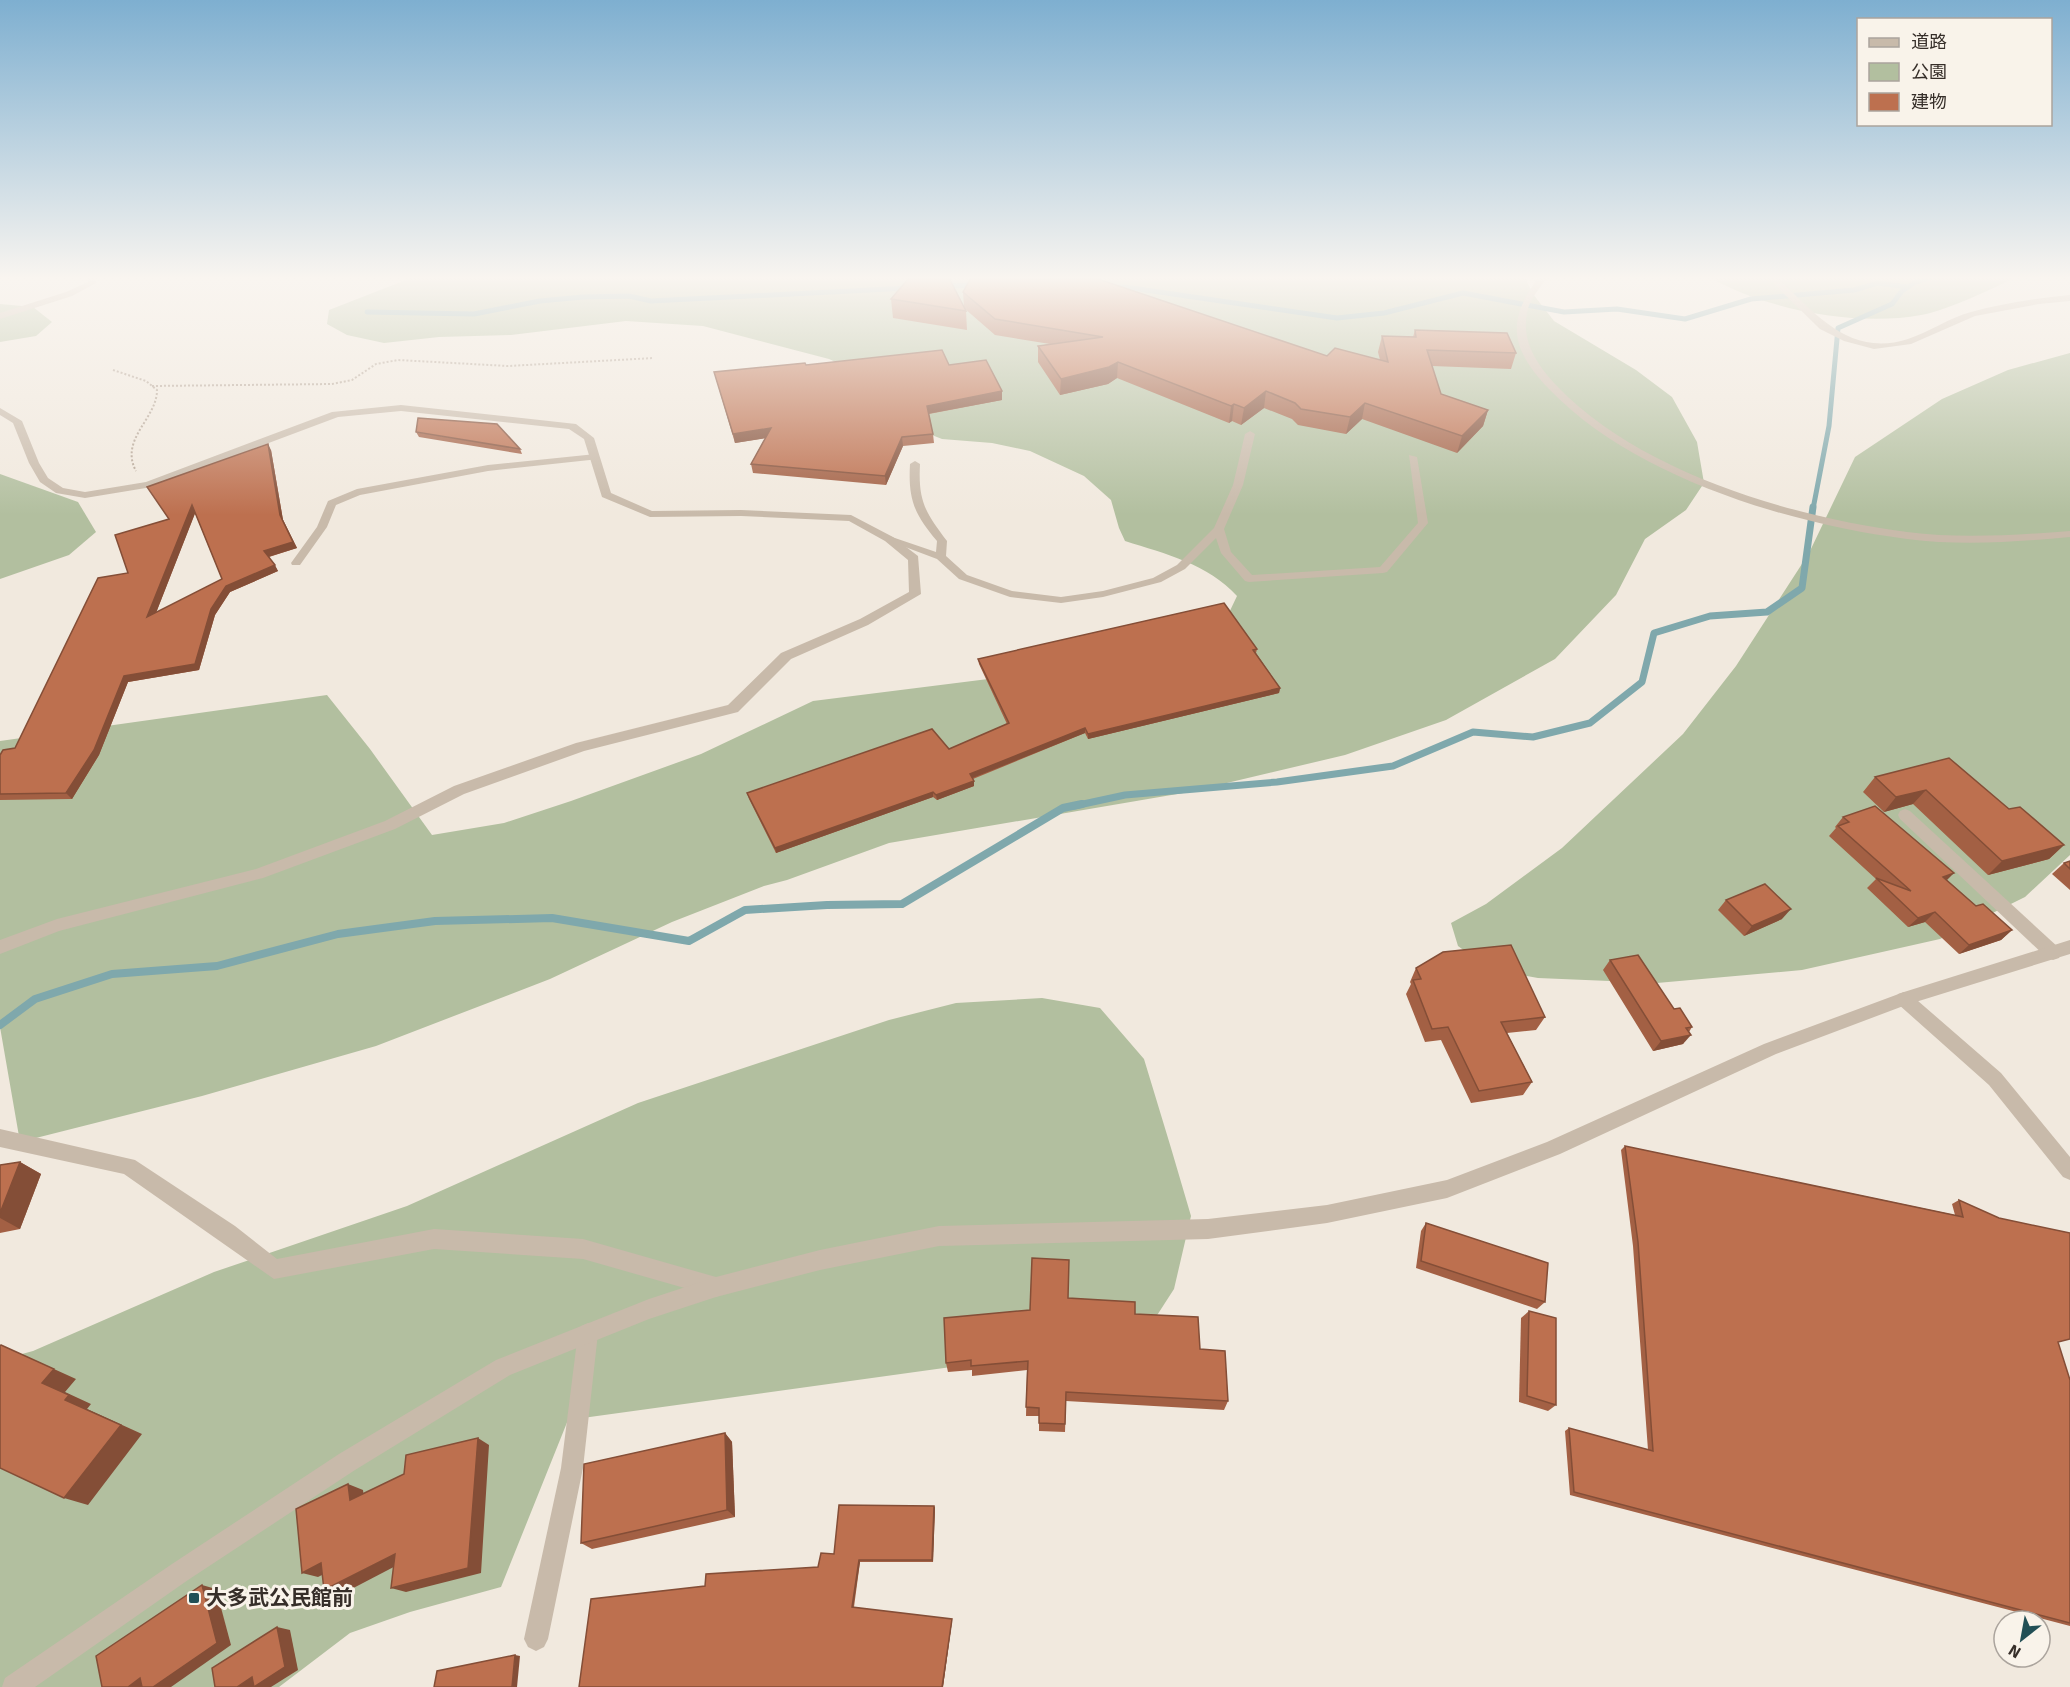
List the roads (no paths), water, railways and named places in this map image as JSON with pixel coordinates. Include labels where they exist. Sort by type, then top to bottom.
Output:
[{"type":"street","points":[[1529,357],[1552,390],[1609,435],[1660,464],[1729,492],[1804,515],[1885,532],[1942,538],[1996,540],[2070,534]]},
{"type":"street","points":[[0,411],[17,421],[44,480],[60,491],[85,495],[148,485],[336,414],[400,408],[572,426],[589,438],[606,495],[650,514],[741,513],[851,518],[890,539],[914,559],[915,594],[864,622],[786,656],[733,710],[581,747],[459,790],[390,825],[258,874],[57,925],[0,947]]},
{"type":"street","points":[[1905,815],[2062,950]]},
{"type":"street","points":[[14,1687],[180,1572],[347,1462],[503,1367],[649,1309],[716,1287],[820,1260],[939,1236],[1208,1229],[1327,1214],[1447,1189],[1553,1148],[1770,1049],[1904,999],[2062,950]]},
{"type":"street","points":[[1904,999],[1995,1079],[2070,1171]]},
{"type":"street","points":[[0,1138],[128,1166],[228,1233],[274,1269],[434,1239],[583,1249],[716,1287]]},
{"type":"street","points":[[536,1639],[572,1468],[588,1333]]},
{"type":"lane","points":[[890,539],[941,557],[963,577],[1010,594],[1061,600],[1103,594],[1158,580],[1180,567],[1219,530],[1238,485],[1250,434]]},
{"type":"lane","points":[[296,563],[322,527],[332,503],[357,492],[488,468],[596,457]]},
{"type":"lane","points":[[1219,530],[1226,553],[1249,579],[1383,570],[1423,524],[1412,457]]},
{"type":"lane","points":[[915,464],[912,491],[922,518],[942,541],[941,557]]},
{"type":"waterway","points":[[1813,509],[1829,426],[1835,357]]},
{"type":"waterway","points":[[1074,806],[1125,795],[1277,782],[1393,766],[1473,732],[1533,737],[1590,723],[1642,682],[1654,633],[1710,616],[1767,612],[1802,588],[1813,507]]},
{"type":"waterway","points":[[0,1025],[35,999],[112,974],[217,966],[338,934],[435,921],[552,918],[689,941],[745,910],[827,905],[902,904],[1063,808],[1082,804]]},
{"type":"place","name":"大多武公民館前","points":[[194,1598]]}]
